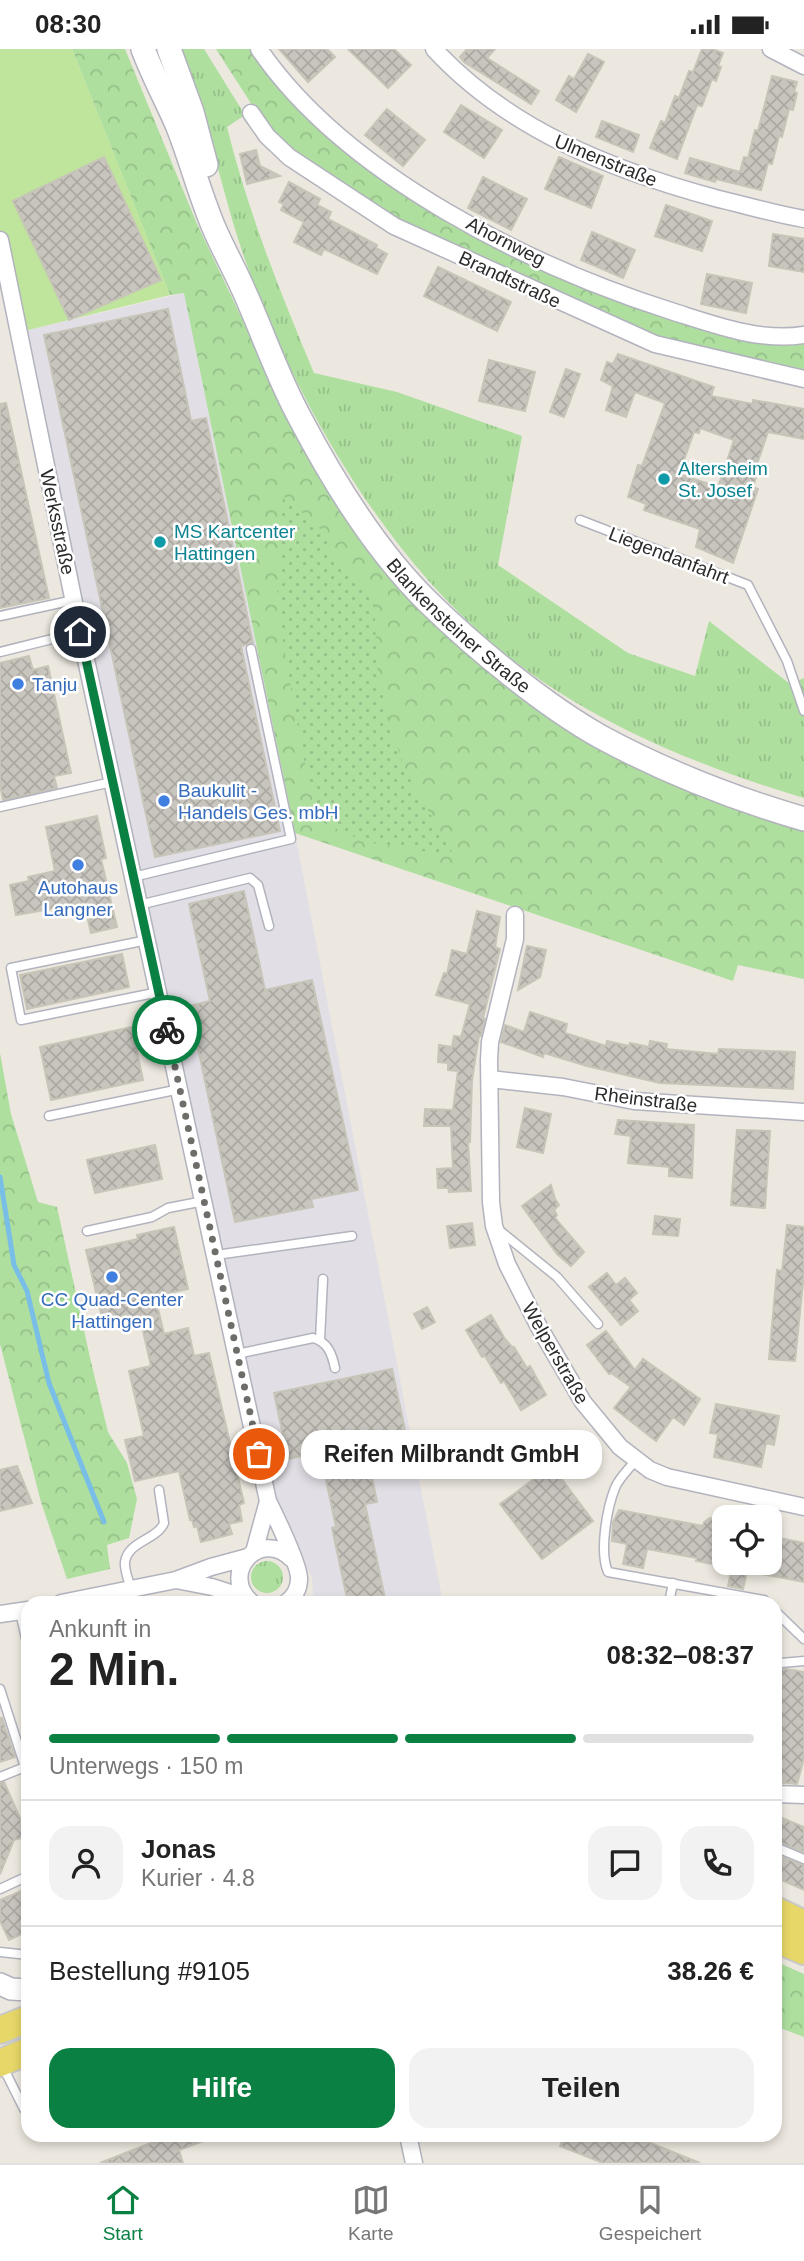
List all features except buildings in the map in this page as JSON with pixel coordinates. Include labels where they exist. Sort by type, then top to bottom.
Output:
[{"type":"main road","name":"Blankensteiner Straße","points":[[143,49],[155,82],[177,126],[214,228],[299,417],[359,517],[391,561],[427,601],[485,652],[599,736],[657,765],[768,809],[801,815]]},
{"type":"main road","name":"Blankensteiner Straße","points":[[169,49],[192,111],[244,291]]},
{"type":"main road","points":[[782,1913],[804,1924]]},
{"type":"main road","points":[[782,1942],[804,1951]]},
{"type":"main road","points":[[0,2030],[21,2022]]},
{"type":"main road","points":[[0,2062],[21,2054]]},
{"type":"street","name":"Ahornweg","points":[[259,49],[276,75],[306,107],[384,173],[492,237],[610,291],[694,318],[756,334],[784,337],[804,335]]},
{"type":"street","name":"Ulmenstraße","points":[[434,49],[463,78],[510,114],[563,145],[684,190],[782,216],[804,219]]},
{"type":"street","points":[[771,49],[804,66]]},
{"type":"street","name":"Brandtstraße","points":[[251,113],[267,136],[289,157],[394,226],[655,344],[804,379]]},
{"type":"street","name":"Werksstraße","points":[[0,240],[80,632],[268,1501],[299,1576],[294,1596]]},
{"type":"street","points":[[494,1226],[489,1177],[490,1042],[514,939],[515,915]]},
{"type":"street","name":"Rheinstraße","points":[[490,1079],[563,1087],[634,1101],[804,1112]]},
{"type":"street","name":"Welperstraße","points":[[494,1226],[507,1264],[539,1328],[583,1402],[606,1431],[636,1460],[667,1477],[804,1507]]},
{"type":"street","name":"Werksstraße","points":[[246,1596],[242,1590],[240,1572],[251,1555],[268,1501]]},
{"type":"street","name":"Werksstraße","points":[[96,1596],[176,1580],[266,1548],[276,1549],[292,1559]]},
{"type":"street","name":"Werksstraße","points":[[176,1580],[212,1587],[238,1596]]},
{"type":"street","points":[[0,1615],[21,1612]]},
{"type":"street","points":[[782,1794],[804,1795]]},
{"type":"street","points":[[0,1984],[21,1990]]},
{"type":"street","points":[[410,2142],[414,2163]]},
{"type":"lane","name":"Liegendanfahrt","points":[[580,520],[748,585],[787,661],[804,711]]},
{"type":"lane","points":[[0,616],[74,600]]},
{"type":"lane","points":[[0,652],[80,632]]},
{"type":"lane","points":[[133,877],[291,839],[251,649]]},
{"type":"lane","points":[[0,807],[113,782]]},
{"type":"lane","points":[[139,905],[250,878],[258,885],[269,926]]},
{"type":"lane","points":[[147,940],[10,968],[21,1020],[159,992]]},
{"type":"lane","points":[[49,1116],[180,1089]]},
{"type":"lane","points":[[87,1231],[152,1217],[168,1208],[204,1201]]},
{"type":"lane","points":[[494,1226],[557,1277],[598,1324]]},
{"type":"lane","points":[[216,1255],[352,1236]]},
{"type":"lane","points":[[320,1340],[323,1279]]},
{"type":"lane","points":[[237,1354],[313,1338],[320,1340],[328,1348],[335,1368]]},
{"type":"lane","points":[[636,1460],[616,1485],[608,1515],[603,1555],[608,1571],[743,1596]]},
{"type":"lane","points":[[131,1589],[125,1564],[129,1553],[157,1532],[164,1523],[159,1490]]},
{"type":"lane","points":[[670,1596],[673,1583]]},
{"type":"lane","points":[[782,1618],[804,1639]]},
{"type":"lane","points":[[782,1663],[804,1661]]},
{"type":"lane","points":[[0,1689],[21,1755]]},
{"type":"lane","points":[[0,1777],[21,1769]]},
{"type":"lane","points":[[782,1850],[804,1859]]},
{"type":"lane","points":[[0,1889],[21,1879]]},
{"type":"lane","points":[[0,1952],[21,1954]]},
{"type":"lane","points":[[0,2062],[21,2103]]},
{"type":"shaded area","points":[[184,293],[295,833],[442,1596],[312,1596],[312,1577],[280,1523],[20,332]]},
{"type":"green space","points":[[0,49],[72,49],[170,295],[20,332],[0,235]]},
{"type":"green space","points":[[72,49],[125,49],[197,224],[274,386],[480,663],[540,712],[598,748],[804,829],[804,979],[738,965],[733,981],[295,833],[184,293],[170,295]]},
{"type":"green space","points":[[179,49],[204,49],[245,115],[227,127],[235,159],[266,251],[314,373],[397,392],[522,436],[498,565],[628,653],[695,676],[709,621],[790,684],[804,678],[804,798],[681,755],[602,717],[564,695],[493,644],[417,567],[350,475],[294,376],[271,326],[244,257],[205,124]]},
{"type":"green space","points":[[216,49],[252,49],[309,115],[495,244],[613,300],[736,337],[804,342],[804,371],[653,337],[393,221],[290,151],[252,105]]},
{"type":"green space","points":[[284,496],[328,536],[327,552],[374,597],[377,668],[389,724],[407,774],[452,852],[435,853],[366,842],[324,823],[308,780],[285,657],[277,594],[281,508]]},
{"type":"green space","points":[[0,1053],[11,1114],[38,1202],[57,1207],[108,1432],[127,1463],[137,1499],[129,1538],[107,1545],[110,1569],[67,1579],[41,1502],[0,1344]]},
{"type":"green space","points":[[267,1561],[278,1566],[283,1577],[278,1588],[267,1593],[256,1588],[251,1577],[256,1566]]},
{"type":"green space","points":[[782,1964],[804,1974],[804,2037],[782,2029]]},
{"type":"waterway","points":[[0,1177],[14,1265],[27,1291],[49,1383],[104,1522]]},
{"type":"way so far","points":[[167,1030],[259,1454]]},
{"type":"place","name":"Altersheim St. Josef","points":[[664,479]]},
{"type":"place","name":"MS Kartcenter Hattingen","points":[[160,542]]},
{"type":"place","name":"Tanju","points":[[18,684]]},
{"type":"place","name":"Baukulit - Handels Ges. mbH","points":[[164,801]]},
{"type":"place","name":"Autohaus Langner","points":[[78,865]]},
{"type":"place","name":"CC Quad-Center Hattingen","points":[[112,1277]]},
{"type":"place","name":"Reifen Milbrandt GmbH","points":[[259,1454]]},
{"type":"route","points":[[80,632],[167,1030]]}]
